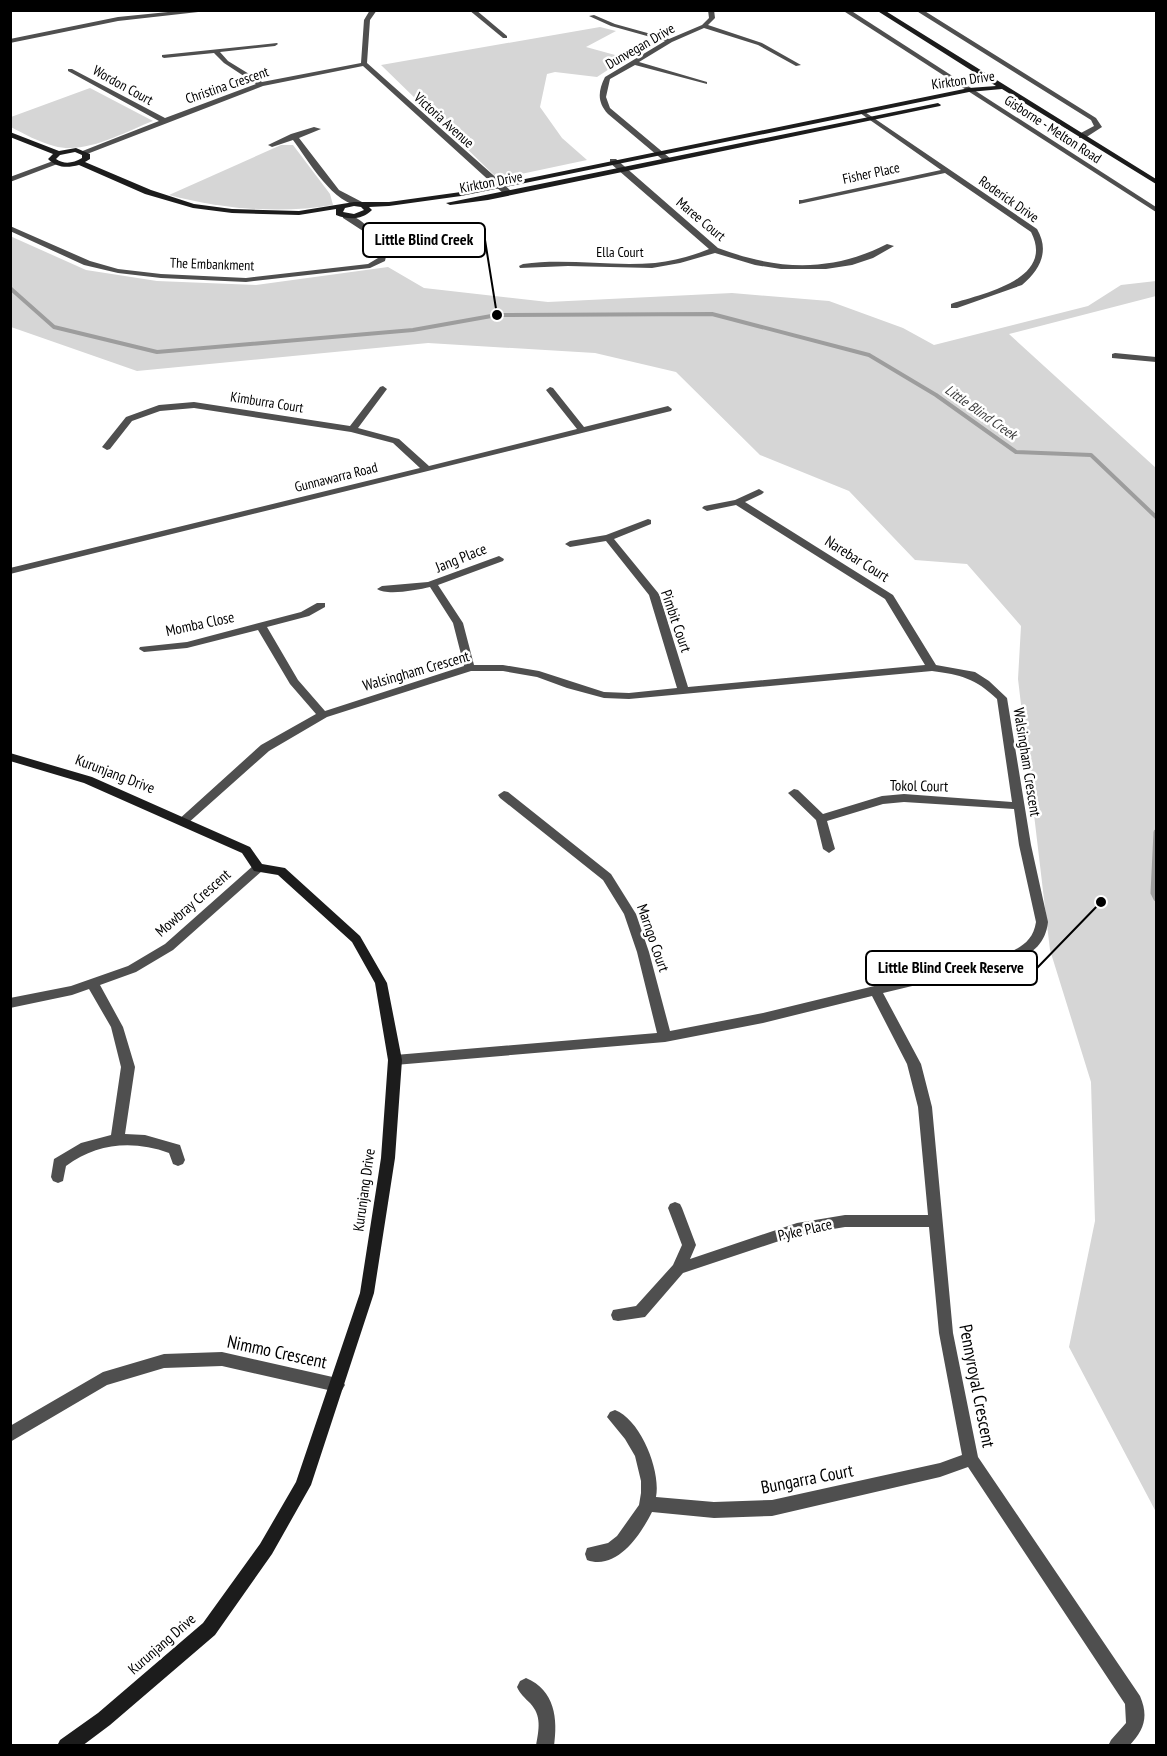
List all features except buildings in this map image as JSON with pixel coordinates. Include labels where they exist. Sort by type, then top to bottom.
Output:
[{"type":"street","points":[[108,10],[118,19]]},
{"type":"street","points":[[10,41],[118,19],[213,10]]},
{"type":"street","points":[[364,64],[367,20],[374,10]]},
{"type":"street","points":[[472,10],[505,37]]},
{"type":"street","points":[[711,10],[712,18],[704,26],[760,44],[798,65]]},
{"type":"street","name":"Gisborne - Melton Road","points":[[845,10],[1156,210]]},
{"type":"street","name":"Gisborne - Melton Road","points":[[879,10],[1156,182]]},
{"type":"street","name":"Gisborne - Melton Road","points":[[918,10],[1094,118],[1098,127],[1082,136]]},
{"type":"street","points":[[592,16],[613,26],[670,41]]},
{"type":"street","name":"Dunvegan Drive","points":[[667,159],[603,106],[601,96],[607,78],[670,41],[704,26]]},
{"type":"street","points":[[10,32],[19,39]]},
{"type":"street","points":[[164,56],[275,44]]},
{"type":"street","points":[[216,51],[226,62],[261,84]]},
{"type":"street","points":[[633,62],[705,82]]},
{"type":"street","name":"Christina Crescent","points":[[84,152],[261,84],[364,64]]},
{"type":"street","name":"Victoria Avenue","points":[[364,64],[508,193]]},
{"type":"street","name":"Wordon Court","points":[[70,70],[165,121]]},
{"type":"street","name":"Kirkton Drive","points":[[363,208],[461,194],[862,111],[969,90],[1003,87]]},
{"type":"street","name":"Kirkton Drive","points":[[363,208],[469,201],[979,96],[1003,87]]},
{"type":"street","name":"Roderick Drive","points":[[862,111],[1034,231],[1041,240],[1042,249],[1028,277],[1019,283],[954,306]]},
{"type":"street","points":[[272,145],[317,129]]},
{"type":"street","points":[[10,134],[58,153]]},
{"type":"street","points":[[294,136],[336,192],[341,206],[338,211],[345,216]]},
{"type":"street","points":[[10,180],[56,163],[70,165],[80,163],[87,157],[84,152],[72,150],[52,157],[56,163]]},
{"type":"street","name":"Maree Court","points":[[613,161],[715,250],[733,258],[767,266],[800,268],[855,262],[890,246]]},
{"type":"street","points":[[80,163],[148,192],[193,206],[261,213],[314,212],[345,216],[363,208]]},
{"type":"street","name":"Fisher Place","points":[[802,202],[945,171]]},
{"type":"street","points":[[336,192],[363,208]]},
{"type":"street","points":[[314,212],[341,206],[363,208]]},
{"type":"street","points":[[363,208],[366,230]]},
{"type":"street","name":"The Embankment","points":[[10,228],[87,263],[117,271],[246,280],[376,264],[382,259],[383,252],[366,230],[345,216]]},
{"type":"street","name":"Ella Court","points":[[524,266],[548,261],[646,266],[693,258],[715,250]]},
{"type":"street","points":[[1116,356],[1156,360]]},
{"type":"street","points":[[352,429],[383,389]]},
{"type":"street","points":[[550,390],[582,430]]},
{"type":"street","name":"Kimburra Court","points":[[107,447],[129,419],[159,408],[194,405],[352,429],[396,441],[426,468]]},
{"type":"street","name":"Gunnawarra Road","points":[[10,571],[668,409]]},
{"type":"street","points":[[707,508],[738,502],[759,492]]},
{"type":"street","name":"Narebar Court","points":[[738,502],[889,597],[932,668]]},
{"type":"street","points":[[570,544],[608,538],[648,522]]},
{"type":"street","name":"Pimbit Court","points":[[608,538],[654,594],[684,692]]},
{"type":"street","name":"Jang Place","points":[[382,589],[406,589],[433,585],[499,559]]},
{"type":"street","name":"Jang Place","points":[[433,585],[458,623],[470,668]]},
{"type":"street","name":"Momba Close","points":[[144,649],[187,645],[305,614],[321,605]]},
{"type":"street","points":[[261,626],[294,682],[323,715]]},
{"type":"street","name":"Walsingham Crescent","points":[[183,821],[265,748],[323,715],[470,668],[502,668],[539,674],[604,695],[629,696],[932,668],[967,672],[987,683],[1002,698],[1025,845],[1042,922],[1041,930],[1032,946],[1024,951],[1004,959],[763,1018],[664,1037],[395,1060]]},
{"type":"street","name":"Kurunjang Drive","points":[[10,758],[88,780],[246,850],[258,868],[281,872],[356,939],[381,983],[395,1060],[388,1158],[368,1293],[303,1485],[266,1549],[209,1629],[104,1719],[66,1746]]},
{"type":"street","points":[[794,793],[821,819],[829,849]]},
{"type":"street","name":"Marngo Court","points":[[504,795],[607,877],[630,914],[643,952],[664,1037]]},
{"type":"street","name":"Tokol Court","points":[[821,819],[882,800],[904,798],[1020,806]]},
{"type":"street","name":"Mowbray Crescent","points":[[10,1003],[93,984],[132,969],[169,947],[258,868]]},
{"type":"street","points":[[93,984],[117,1027],[128,1068],[118,1137]]},
{"type":"street","name":"Pennyroyal Crescent","points":[[875,990],[914,1064],[925,1107],[946,1333],[971,1459],[1134,1702],[1135,1726],[1117,1746]]},
{"type":"street","points":[[58,1177],[59,1163],[70,1153],[118,1137],[154,1140],[175,1149],[178,1160]]},
{"type":"street","name":"Pyke Place","points":[[618,1315],[640,1312],[678,1269],[689,1245],[675,1208]]},
{"type":"street","name":"Pyke Place","points":[[678,1269],[797,1229],[844,1221],[936,1221]]},
{"type":"street","name":"Nimmo Crescent","points":[[10,1435],[103,1379],[164,1361],[222,1359],[337,1385]]},
{"type":"street","points":[[593,1554],[610,1552],[623,1545],[648,1504],[648,1470],[634,1438],[625,1424],[615,1417]]},
{"type":"street","name":"Bungarra Court","points":[[648,1504],[714,1510],[772,1508],[940,1470],[971,1459]]},
{"type":"street","points":[[526,1687],[542,1702],[550,1719],[545,1746]]},
{"type":"shaded area","points":[[600,27],[616,31],[586,47],[626,58],[597,77],[555,72],[547,74],[540,107],[562,138],[587,160],[498,179],[381,65]]},
{"type":"shaded area","points":[[90,88],[153,121],[105,141],[66,148],[32,138],[11,127],[11,117]]},
{"type":"shaded area","points":[[281,145],[293,145],[330,194],[333,205],[313,208],[251,209],[209,204],[169,195]]},
{"type":"shaded area","points":[[10,236],[86,270],[157,281],[256,285],[388,267],[424,288],[548,302],[732,293],[829,301],[903,328],[934,345],[1088,306],[1121,285],[1156,281],[1156,296],[1009,334],[1156,468],[1156,1512],[1069,1347],[1095,1221],[1091,1082],[1050,950],[1018,679],[1021,626],[967,564],[915,560],[849,491],[760,455],[676,372],[595,353],[428,343],[137,371],[11,327]]},
{"type":"waterway","name":"Little Blind Creek","points":[[10,288],[54,327],[157,352],[413,330],[497,315],[712,314],[869,355],[936,395],[1016,452],[1091,455],[1156,517]]},
{"type":"waterway","name":"Little Blind Creek","points":[[1156,832],[1153,893],[1156,899]]},
{"type":"place","name":"Little Blind Creek","points":[[497,315]]},
{"type":"place","name":"Little Blind Creek Reserve","points":[[1101,902]]}]
